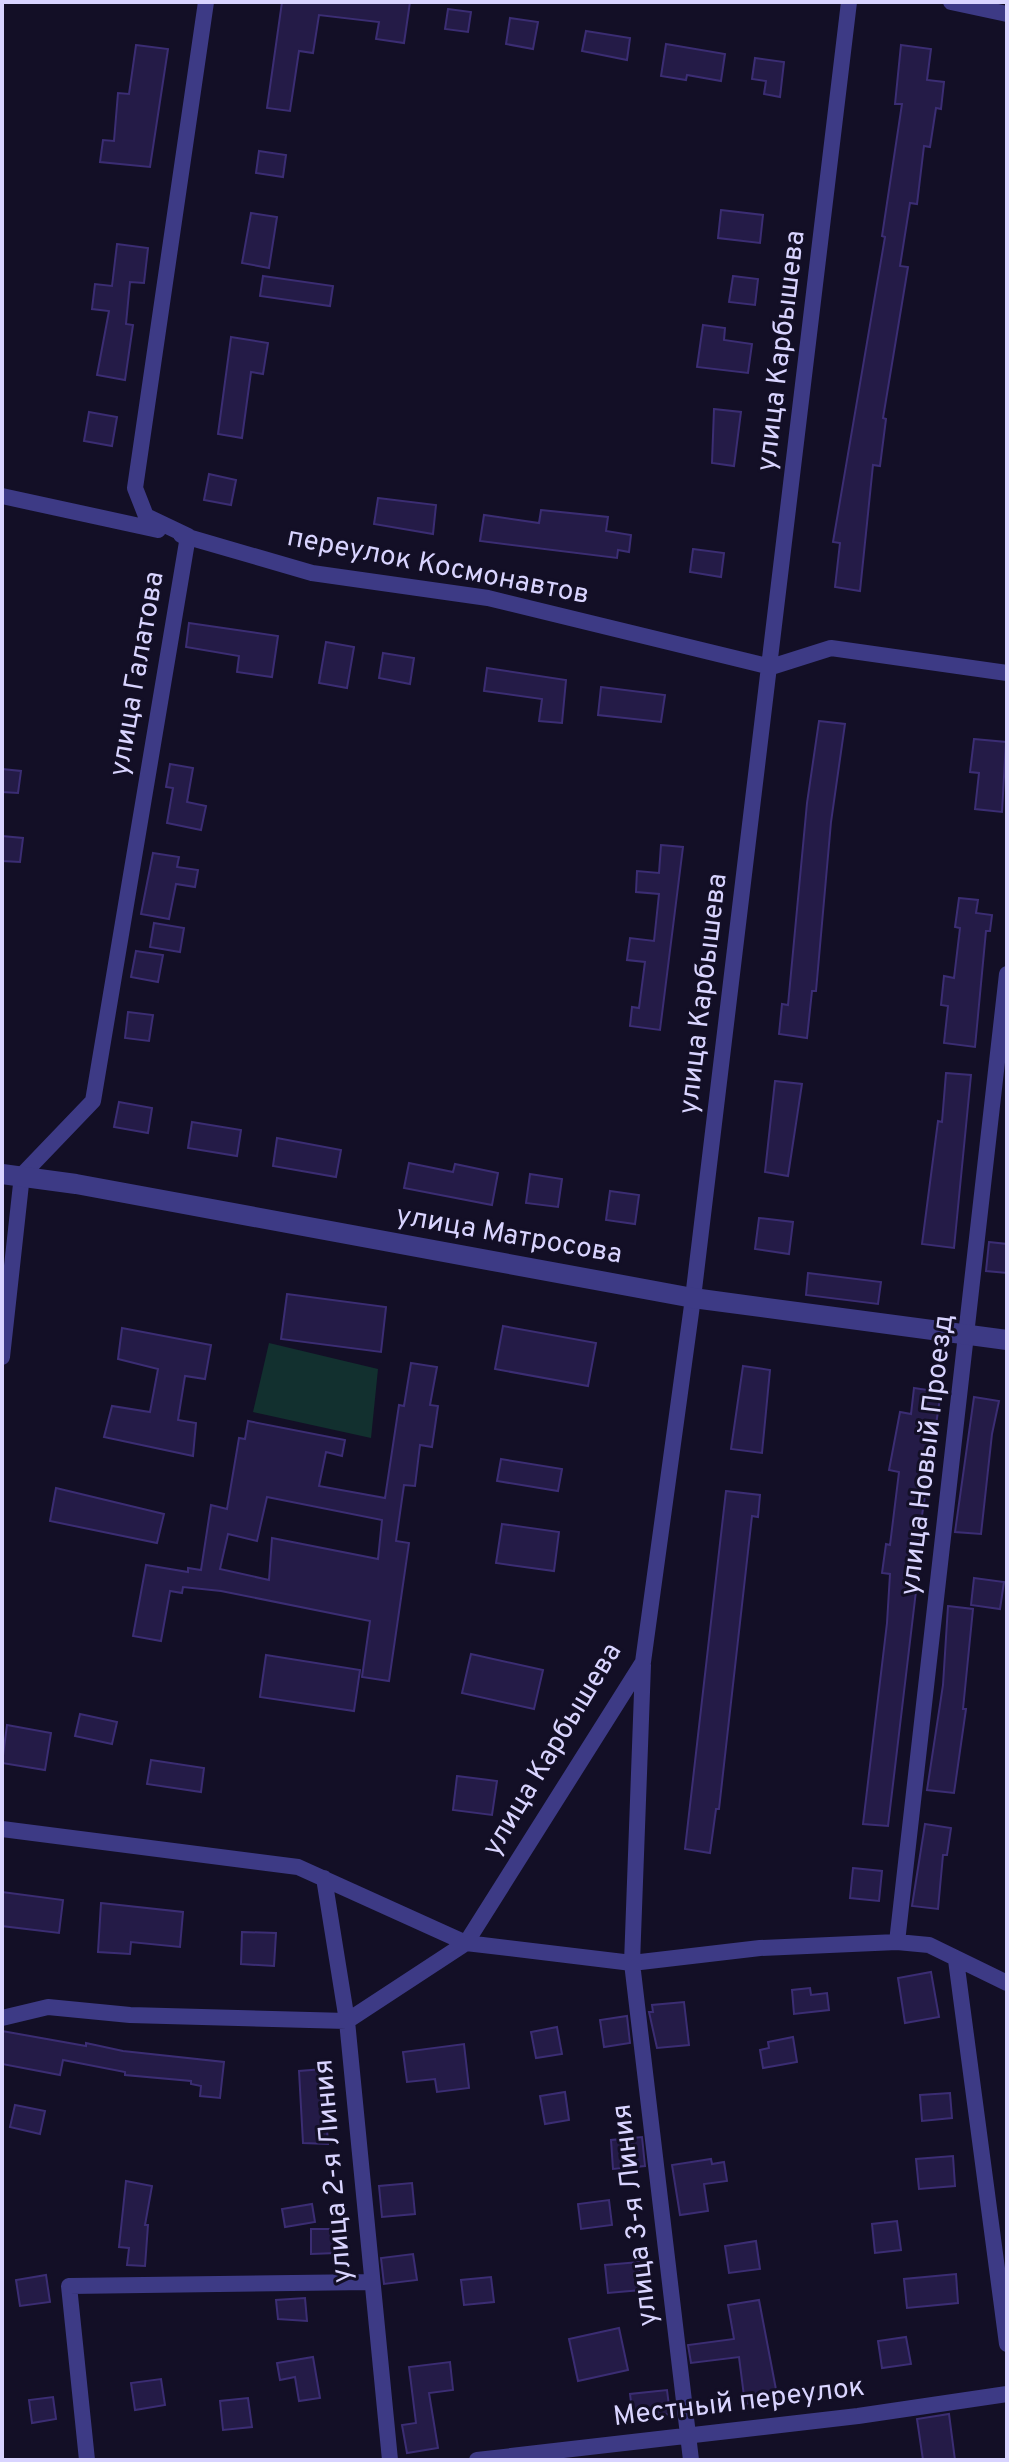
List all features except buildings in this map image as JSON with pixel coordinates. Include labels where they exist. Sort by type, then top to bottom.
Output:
[{"type":"street","name":"улица Галатова","points":[[12,1175],[93,1101],[188,536],[146,516],[135,488],[206,2]]},
{"type":"street","name":"улица Карбышева","points":[[466,1943],[643,1662],[693,1298],[849,2]]},
{"type":"street","points":[[951,2],[1007,14]]},
{"type":"street","name":"переулок Космонавтов","points":[[2,496],[188,536],[312,573],[488,598],[771,667]]},
{"type":"street","points":[[771,667],[831,648],[1007,673]]},
{"type":"street","name":"улица Новый Проезд","points":[[897,1942],[1007,974]]},
{"type":"street","points":[[2,1357],[12,1175]]},
{"type":"street","name":"улица Матросова","points":[[12,1175],[693,1298],[1007,1340]]},
{"type":"street","name":"улица 3-я Линия","points":[[643,1662],[632,1963],[691,2460]]},
{"type":"street","points":[[2,1829],[298,1867],[466,1943],[632,1963],[760,1948],[897,1942],[929,1945],[1007,1983]]},
{"type":"street","name":"улица 2-я Линия","points":[[324,1878],[347,2021],[369,2282],[390,2460]]},
{"type":"street","points":[[2,2018],[48,2007],[130,2015],[347,2021],[466,1943]]},
{"type":"street","points":[[956,1960],[1007,2344]]},
{"type":"street","points":[[87,2460],[69,2286],[369,2282]]},
{"type":"street","name":"Местный переулок","points":[[477,2460],[1007,2394]]},
{"type":"green space","points":[[269,1343],[378,1369],[371,1438],[253,1412]]}]
